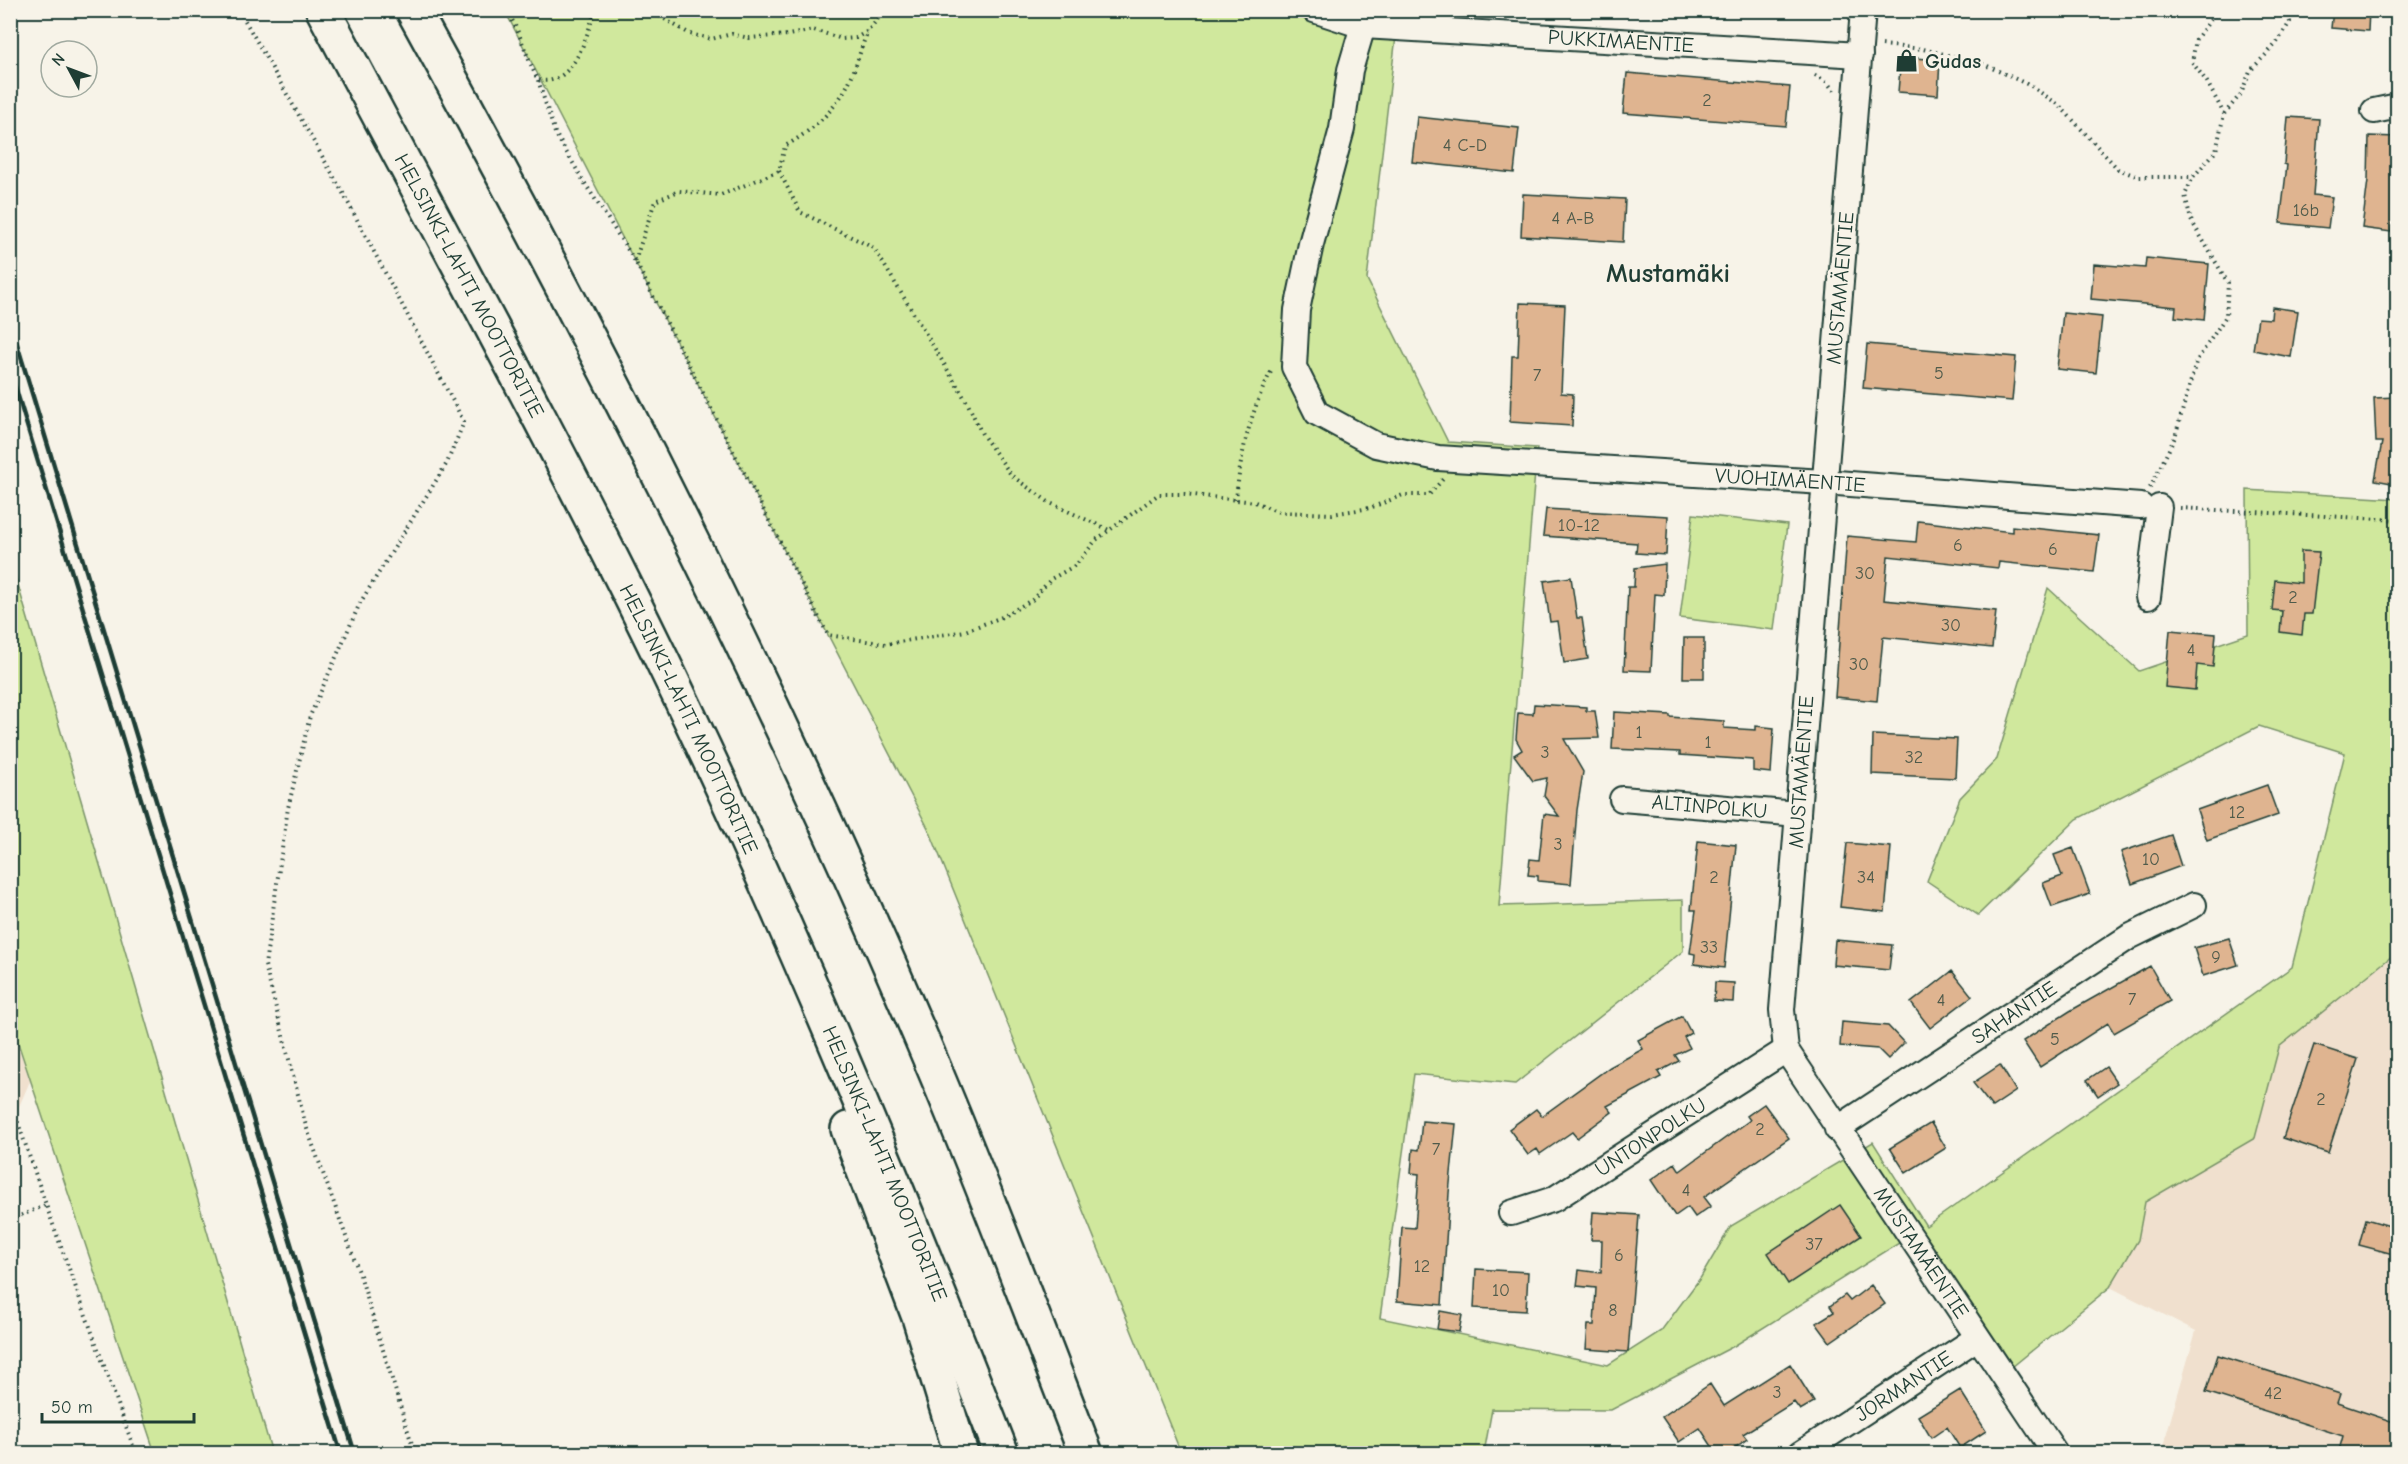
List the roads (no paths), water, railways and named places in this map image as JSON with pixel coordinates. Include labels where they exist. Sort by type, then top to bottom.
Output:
[{"type":"highway","name":"HELSINKI-LAHTI MOOTTORITIE","points":[[323,10],[550,436],[656,648],[735,816],[829,1027],[920,1242],[1002,1454]]},
{"type":"highway","points":[[413,10],[489,148],[729,615],[858,894],[991,1207],[1103,1454]]},
{"type":"highway","points":[[829,1027],[841,1109],[919,1317],[961,1454]]},
{"type":"highway","points":[[991,1207],[1086,1454]]},
{"type":"street","name":"PUKKIMÄENTIE","points":[[1314,10],[1363,26],[1867,50]]},
{"type":"street","name":"MUSTAMÄENTIE","points":[[1863,10],[1867,50],[1824,482],[1782,1010],[1786,1050],[2056,1454]]},
{"type":"street","name":"VUOHIMÄENTIE","points":[[1363,26],[1350,69],[1342,129],[1311,244],[1297,310],[1294,367],[1317,413],[1376,445],[1446,458],[2150,506],[2148,597]]},
{"type":"street","name":"ALTINPOLKU","points":[[1622,799],[1798,814]]},
{"type":"street","name":"SAHANTIE","points":[[1837,1129],[2129,937],[2194,905]]},
{"type":"street","name":"UNTONPOLKU","points":[[1511,1213],[1554,1199],[1786,1050]]},
{"type":"street","name":"JORMANTIE","points":[[1800,1454],[1977,1338]]},
{"type":"railway","points":[[10,321],[355,1454]]},
{"type":"railway","points":[[10,370],[341,1454]]},
{"type":"place","name":"Gudas","points":[[1907,61]]},
{"type":"district","name":"Mustamäki","points":[[1668,273]]}]
